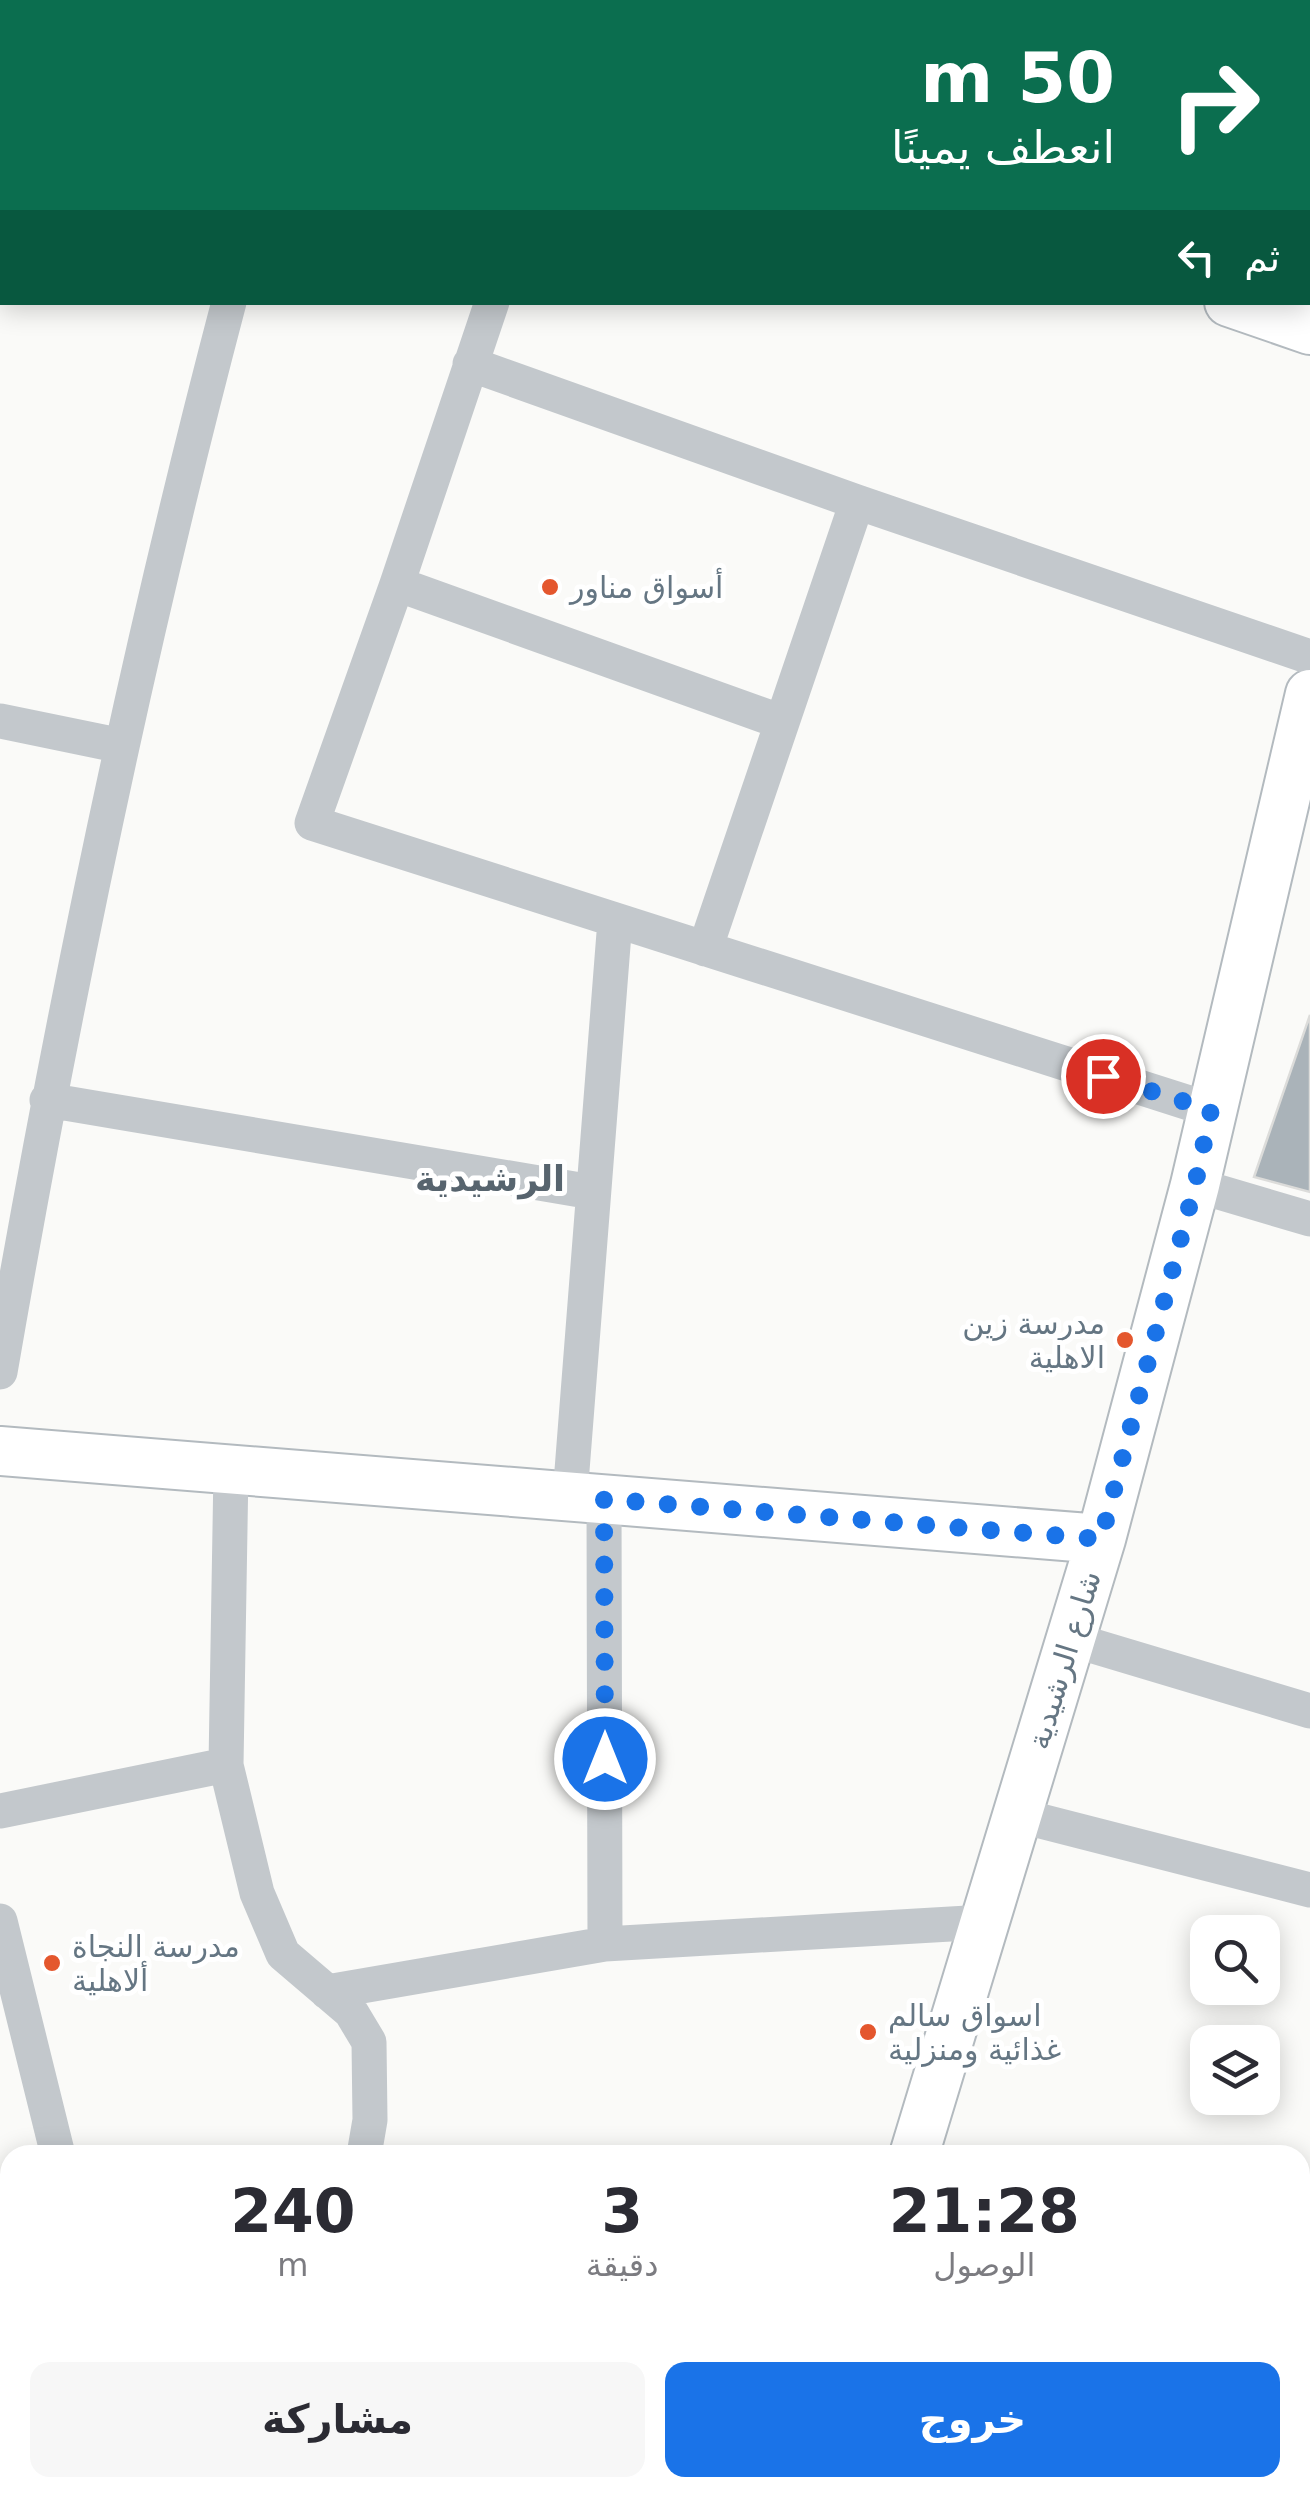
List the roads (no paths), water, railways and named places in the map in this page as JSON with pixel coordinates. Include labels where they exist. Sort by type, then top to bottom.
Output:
[{"type":"street","points":[[0,1372],[47,1100],[122,746],[228,305]]},
{"type":"street","points":[[491,305],[398,584],[312,824],[1211,1110]]},
{"type":"street","points":[[1238,305],[1310,330]]},
{"type":"street","points":[[470,364],[1310,657]]},
{"type":"street","points":[[705,949],[858,502]]},
{"type":"street","points":[[398,584],[782,722]]},
{"type":"street","name":"شارع الرشيدية","points":[[917,2145],[1101,1539],[1195,1185],[1310,694]]},
{"type":"street","points":[[0,720],[122,746]]},
{"type":"street","points":[[606,1944],[587,1498],[592,1192],[615,920]]},
{"type":"street","points":[[47,1100],[592,1192]]},
{"type":"street","points":[[1195,1185],[1310,1219]]},
{"type":"street","points":[[0,1451],[1101,1539]]},
{"type":"street","points":[[231,1469],[226,1765],[256,1893],[282,1954],[351,2012],[368,2042],[370,2120],[366,2145]]},
{"type":"street","points":[[1070,1639],[1310,1711]]},
{"type":"street","points":[[0,1811],[226,1765]]},
{"type":"street","points":[[1017,1815],[1310,1890]]},
{"type":"street","points":[[0,1921],[56,2145]]},
{"type":"street","points":[[327,1992],[606,1944],[985,1922]]},
{"type":"place","name":"أسواق مناور","points":[[550,587]]},
{"type":"place","name":"مدرسة زين الاهلية","points":[[1125,1340]]},
{"type":"place","name":"مدرسة النجاة ألاهلية","points":[[52,1963]]},
{"type":"place","name":"اسواق سالم غذائية ومنزلية","points":[[868,2032]]},
{"type":"district","name":"الرشيدية","points":[[490,1179]]}]
